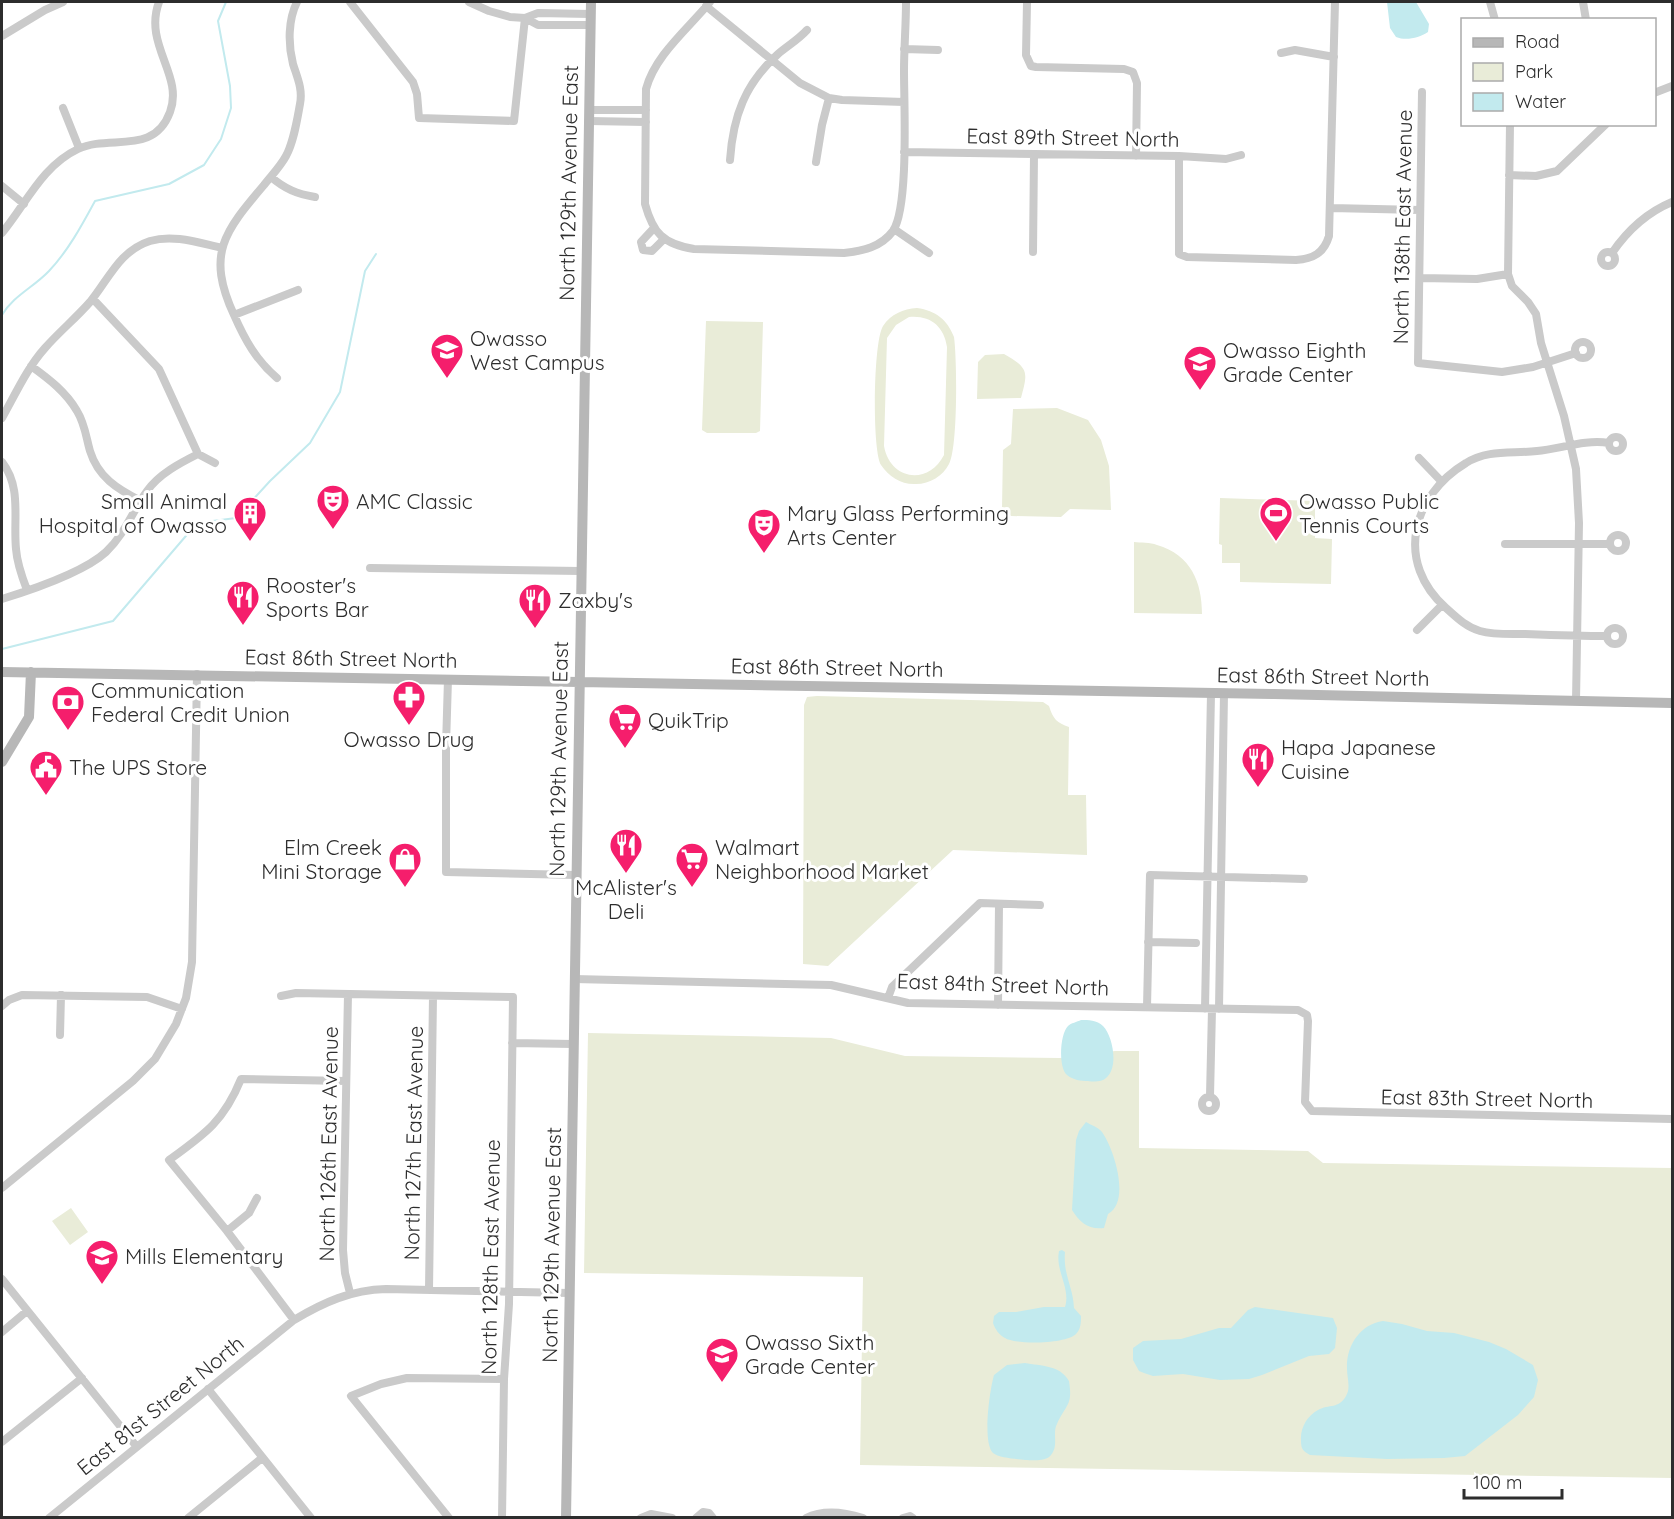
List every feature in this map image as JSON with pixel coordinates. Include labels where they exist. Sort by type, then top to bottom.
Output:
[{"type":"main road","name":"North 129th Avenue East","points":[[566,1518],[591,2]]},
{"type":"main road","name":"East 86th Street North","points":[[2,672],[448,678],[1672,703]]},
{"type":"main road","points":[[2,762],[29,717],[31,672]]},
{"type":"street","points":[[2,36],[17,25],[63,2]]},
{"type":"street","points":[[2,233],[51,168],[79,148],[131,142],[146,138],[162,126],[172,107],[172,86],[154,30],[154,16],[159,2]]},
{"type":"street","points":[[277,378],[255,356],[234,315],[221,281],[222,248],[236,219],[271,177],[290,147],[301,102],[300,84],[290,44],[290,24],[297,2]]},
{"type":"street","points":[[350,2],[413,82],[417,94],[419,118],[514,121],[525,18]]},
{"type":"street","points":[[469,2],[499,14],[525,18],[538,25],[590,20]]},
{"type":"street","points":[[904,102],[829,98],[800,83],[708,4],[656,64],[649,77],[646,89],[645,204],[649,219],[659,234],[674,244],[694,249],[844,253],[863,251],[885,240],[894,230],[902,204],[906,2]]},
{"type":"street","points":[[1027,2],[1026,56],[1029,63],[1036,68],[1124,69],[1133,72],[1137,83],[1136,156]]},
{"type":"street","points":[[1179,156],[1179,254],[1187,257],[1296,260],[1318,255],[1326,246],[1329,236],[1331,208],[1335,2]]},
{"type":"street","points":[[1490,2],[1494,18]]},
{"type":"street","points":[[1582,2],[1586,18]]},
{"type":"street","points":[[730,160],[736,116],[744,97],[772,61],[807,30]]},
{"type":"street","points":[[904,49],[938,50]]},
{"type":"street","points":[[1281,53],[1295,50],[1334,57]]},
{"type":"street","points":[[1656,92],[1672,86]]},
{"type":"street","name":"North 138th East Avenue","points":[[1422,92],[1418,363],[1502,372],[1547,362]]},
{"type":"street","points":[[816,162],[829,98]]},
{"type":"street","points":[[63,108],[79,148]]},
{"type":"street","points":[[589,115],[646,110]]},
{"type":"street","points":[[589,115],[646,122]]},
{"type":"street","points":[[1510,126],[1508,274],[1512,286],[1536,314],[1539,334],[1576,469],[1579,500],[1576,701]]},
{"type":"street","points":[[1509,175],[1536,176],[1557,171],[1604,126]]},
{"type":"street","name":"East 89th Street North","points":[[904,152],[1179,156],[1226,159],[1241,155]]},
{"type":"street","points":[[1033,252],[1034,153]]},
{"type":"street","points":[[271,177],[297,194],[315,197]]},
{"type":"street","points":[[2,186],[24,204]]},
{"type":"street","points":[[1612,253],[1638,223],[1672,201]]},
{"type":"street","points":[[1331,208],[1420,210]]},
{"type":"street","points":[[894,230],[929,253]]},
{"type":"street","points":[[2,418],[31,366],[44,349],[93,299],[119,261],[144,244],[170,238],[222,248]]},
{"type":"street","points":[[1420,278],[1477,279],[1508,274]]},
{"type":"street","points":[[234,315],[298,290]]},
{"type":"street","points":[[93,299],[159,369],[198,454],[215,463]]},
{"type":"street","points":[[1547,362],[1576,353]]},
{"type":"street","points":[[31,366],[57,386],[77,410],[93,459],[108,482],[141,501]]},
{"type":"street","points":[[1607,636],[1487,633],[1465,624],[1442,605],[1427,586],[1416,559],[1415,543],[1421,512],[1430,496],[1465,463],[1484,455],[1609,443]]},
{"type":"street","points":[[2,599],[75,571],[104,554],[125,530],[148,490],[162,476],[198,454]]},
{"type":"street","points":[[1419,458],[1442,483]]},
{"type":"street","points":[[2,462],[16,493],[17,560],[27,590]]},
{"type":"street","points":[[1505,544],[1610,544]]},
{"type":"street","points":[[370,568],[581,571]]},
{"type":"street","points":[[1417,630],[1442,605]]},
{"type":"street","points":[[2,1188],[133,1081],[164,1046],[182,1009],[192,962],[196,674]]},
{"type":"street","points":[[448,678],[446,872],[576,875]]},
{"type":"street","points":[[1210,693],[1208,877],[1212,1009]]},
{"type":"street","points":[[1210,1096],[1212,1009],[1221,877],[1224,693]]},
{"type":"street","points":[[1147,1007],[1150,875],[1304,879]]},
{"type":"street","points":[[888,998],[892,987],[980,903],[1040,905]]},
{"type":"street","points":[[998,1005],[999,904]]},
{"type":"street","points":[[1148,942],[1196,943]]},
{"type":"street","name":"East 84th Street North","points":[[574,979],[831,985],[908,1003],[1298,1010],[1307,1015],[1305,1102]]},
{"type":"street","points":[[281,996],[296,993],[433,996]]},
{"type":"street","points":[[2,1006],[22,994],[147,997],[182,1009]]},
{"type":"street","name":"North 126th East Avenue","points":[[348,994],[343,1250],[345,1274],[350,1293]]},
{"type":"street","points":[[60,1035],[61,995]]},
{"type":"street","name":"North 128th East Avenue","points":[[433,996],[513,997],[502,1518]]},
{"type":"street","name":"North 127th East Avenue","points":[[429,1290],[433,996]]},
{"type":"street","points":[[512,1043],[573,1044]]},
{"type":"street","points":[[294,1320],[227,1231],[169,1160],[201,1137],[218,1120],[234,1097],[241,1079],[346,1081]]},
{"type":"street","name":"East 83th Street North","points":[[1305,1102],[1312,1111],[1320,1112],[1672,1119]]},
{"type":"street","points":[[227,1231],[249,1213],[257,1198]]},
{"type":"street","points":[[2,1279],[137,1447]]},
{"type":"street","name":"East 81st Street North","points":[[49,1518],[294,1320],[332,1299],[367,1290],[569,1293]]},
{"type":"street","points":[[2,1332],[27,1311]]},
{"type":"street","points":[[2,1442],[82,1378]]},
{"type":"street","points":[[448,1518],[351,1396],[381,1384],[407,1378],[504,1379]]},
{"type":"street","points":[[208,1389],[311,1518]]},
{"type":"street","points":[[188,1518],[262,1458]]},
{"type":"street","points":[[696,1518],[703,1512],[709,1513],[713,1518]]},
{"type":"street","points":[[806,1518],[824,1512],[851,1514],[863,1518]]},
{"type":"street","points":[[641,1518],[651,1514],[672,1518]]},
{"type":"street","points":[[903,1518],[910,1516],[913,1518]]},
{"type":"green space","points":[[912,309],[924,309],[940,317],[948,325],[954,337],[956,363],[952,455],[949,464],[936,478],[926,483],[916,484],[896,479],[881,465],[875,419],[877,352],[883,326],[894,315]],"holes":[[[909,317],[935,323],[943,333],[947,347],[944,455],[929,471],[920,475],[910,475],[894,466],[884,446],[887,338],[896,325]]]},
{"type":"green space","points":[[706,321],[763,322],[760,431],[756,433],[707,433],[702,430]]},
{"type":"green space","points":[[1004,354],[1018,363],[1025,372],[1021,398],[977,399],[978,362],[985,355]]},
{"type":"green space","points":[[1057,408],[1088,420],[1101,440],[1109,466],[1111,510],[1070,509],[1061,517],[1011,516],[1002,508],[1003,450],[1011,444],[1013,409]]},
{"type":"green space","name":"Owasso Public Tennis Courts","points":[[1220,498],[1315,501],[1315,538],[1332,539],[1331,584],[1240,582],[1240,563],[1222,563],[1222,545],[1219,544]]},
{"type":"green space","points":[[1134,542],[1151,543],[1169,550],[1186,563],[1197,581],[1202,614],[1134,613]]},
{"type":"green space","points":[[807,697],[1043,702],[1049,706],[1056,720],[1069,727],[1068,795],[1086,795],[1087,855],[953,850],[828,966],[803,964],[804,705]]},
{"type":"green space","points":[[588,1033],[831,1038],[905,1056],[1060,1058],[1115,1051],[1139,1051],[1139,1148],[1308,1151],[1323,1163],[1672,1168],[1672,1478],[860,1465],[863,1277],[584,1273]]},
{"type":"green space","points":[[71,1208],[88,1232],[70,1245],[52,1221]]},
{"type":"green space","points":[[110,1241],[118,1251],[104,1272],[99,1273],[92,1265],[94,1253]]},
{"type":"water","points":[[1387,2],[1416,2],[1429,24],[1428,32],[1412,38],[1396,37],[1390,28]]},
{"type":"water","points":[[1081,1020],[1101,1024],[1110,1037],[1113,1052],[1112,1067],[1110,1073],[1102,1080],[1093,1082],[1077,1080],[1069,1077],[1064,1071],[1061,1050],[1065,1030],[1072,1023]]},
{"type":"water","points":[[1086,1122],[1102,1132],[1107,1140],[1118,1174],[1118,1198],[1115,1207],[1108,1214],[1104,1228],[1085,1225],[1072,1210],[1076,1140]]},
{"type":"water","points":[[1059,1251],[1065,1252],[1065,1267],[1074,1308],[1081,1316],[1078,1332],[1071,1337],[1052,1342],[1019,1342],[1003,1337],[993,1323],[994,1316],[999,1312],[1065,1307],[1066,1293],[1058,1258]]},
{"type":"water","points":[[1255,1307],[1333,1318],[1337,1328],[1335,1348],[1329,1354],[1309,1356],[1249,1379],[1220,1380],[1183,1374],[1153,1376],[1139,1371],[1133,1360],[1133,1348],[1143,1341],[1181,1339],[1219,1328],[1231,1328],[1248,1310]]},
{"type":"water","points":[[1383,1321],[1427,1331],[1454,1333],[1506,1349],[1533,1365],[1538,1380],[1534,1397],[1518,1415],[1465,1456],[1387,1459],[1310,1455],[1301,1446],[1305,1423],[1318,1410],[1337,1405],[1343,1400],[1348,1390],[1347,1360],[1352,1344],[1361,1331]]},
{"type":"water","points":[[1025,1363],[1055,1369],[1069,1381],[1069,1400],[1056,1428],[1053,1451],[1049,1457],[1042,1460],[1025,1460],[996,1455],[990,1447],[988,1438],[989,1403],[994,1375],[1007,1365]]},
{"type":"waterway","points":[[2,315],[12,302],[43,277],[56,263],[95,201],[169,184],[204,165],[221,139],[231,108],[230,86],[218,21],[226,2]]},
{"type":"waterway","points":[[2,649],[113,621],[197,523],[236,518],[310,443],[340,392],[365,271],[376,254]]},
{"type":"place","name":"Owasso West Campus","points":[[447,379]]},
{"type":"place","name":"Owasso Eighth Grade Center","points":[[1200,391]]},
{"type":"place","name":"AMC Classic","points":[[333,530]]},
{"type":"place","name":"Small Animal Hospital of Owasso","points":[[250,542]]},
{"type":"place","name":"Owasso Public Tennis Courts","points":[[1276,542]]},
{"type":"place","name":"Mary Glass Performing Arts Center","points":[[764,554]]},
{"type":"place","name":"Rooster's Sports Bar","points":[[243,626]]},
{"type":"place","name":"Zaxby's","points":[[535,629]]},
{"type":"place","name":"Owasso Drug","points":[[409,726]]},
{"type":"place","name":"Communication Federal Credit Union","points":[[68,731]]},
{"type":"place","name":"QuikTrip","points":[[625,749]]},
{"type":"place","name":"Hapa Japanese Cuisine","points":[[1258,788]]},
{"type":"place","name":"The UPS Store","points":[[46,796]]},
{"type":"place","name":"McAlister's Deli","points":[[626,874]]},
{"type":"place","name":"Elm Creek Mini Storage","points":[[405,888]]},
{"type":"place","name":"Walmart Neighborhood Market","points":[[692,888]]},
{"type":"place","name":"Mills Elementary","points":[[102,1285]]},
{"type":"place","name":"Owasso Sixth Grade Center","points":[[722,1383]]}]
